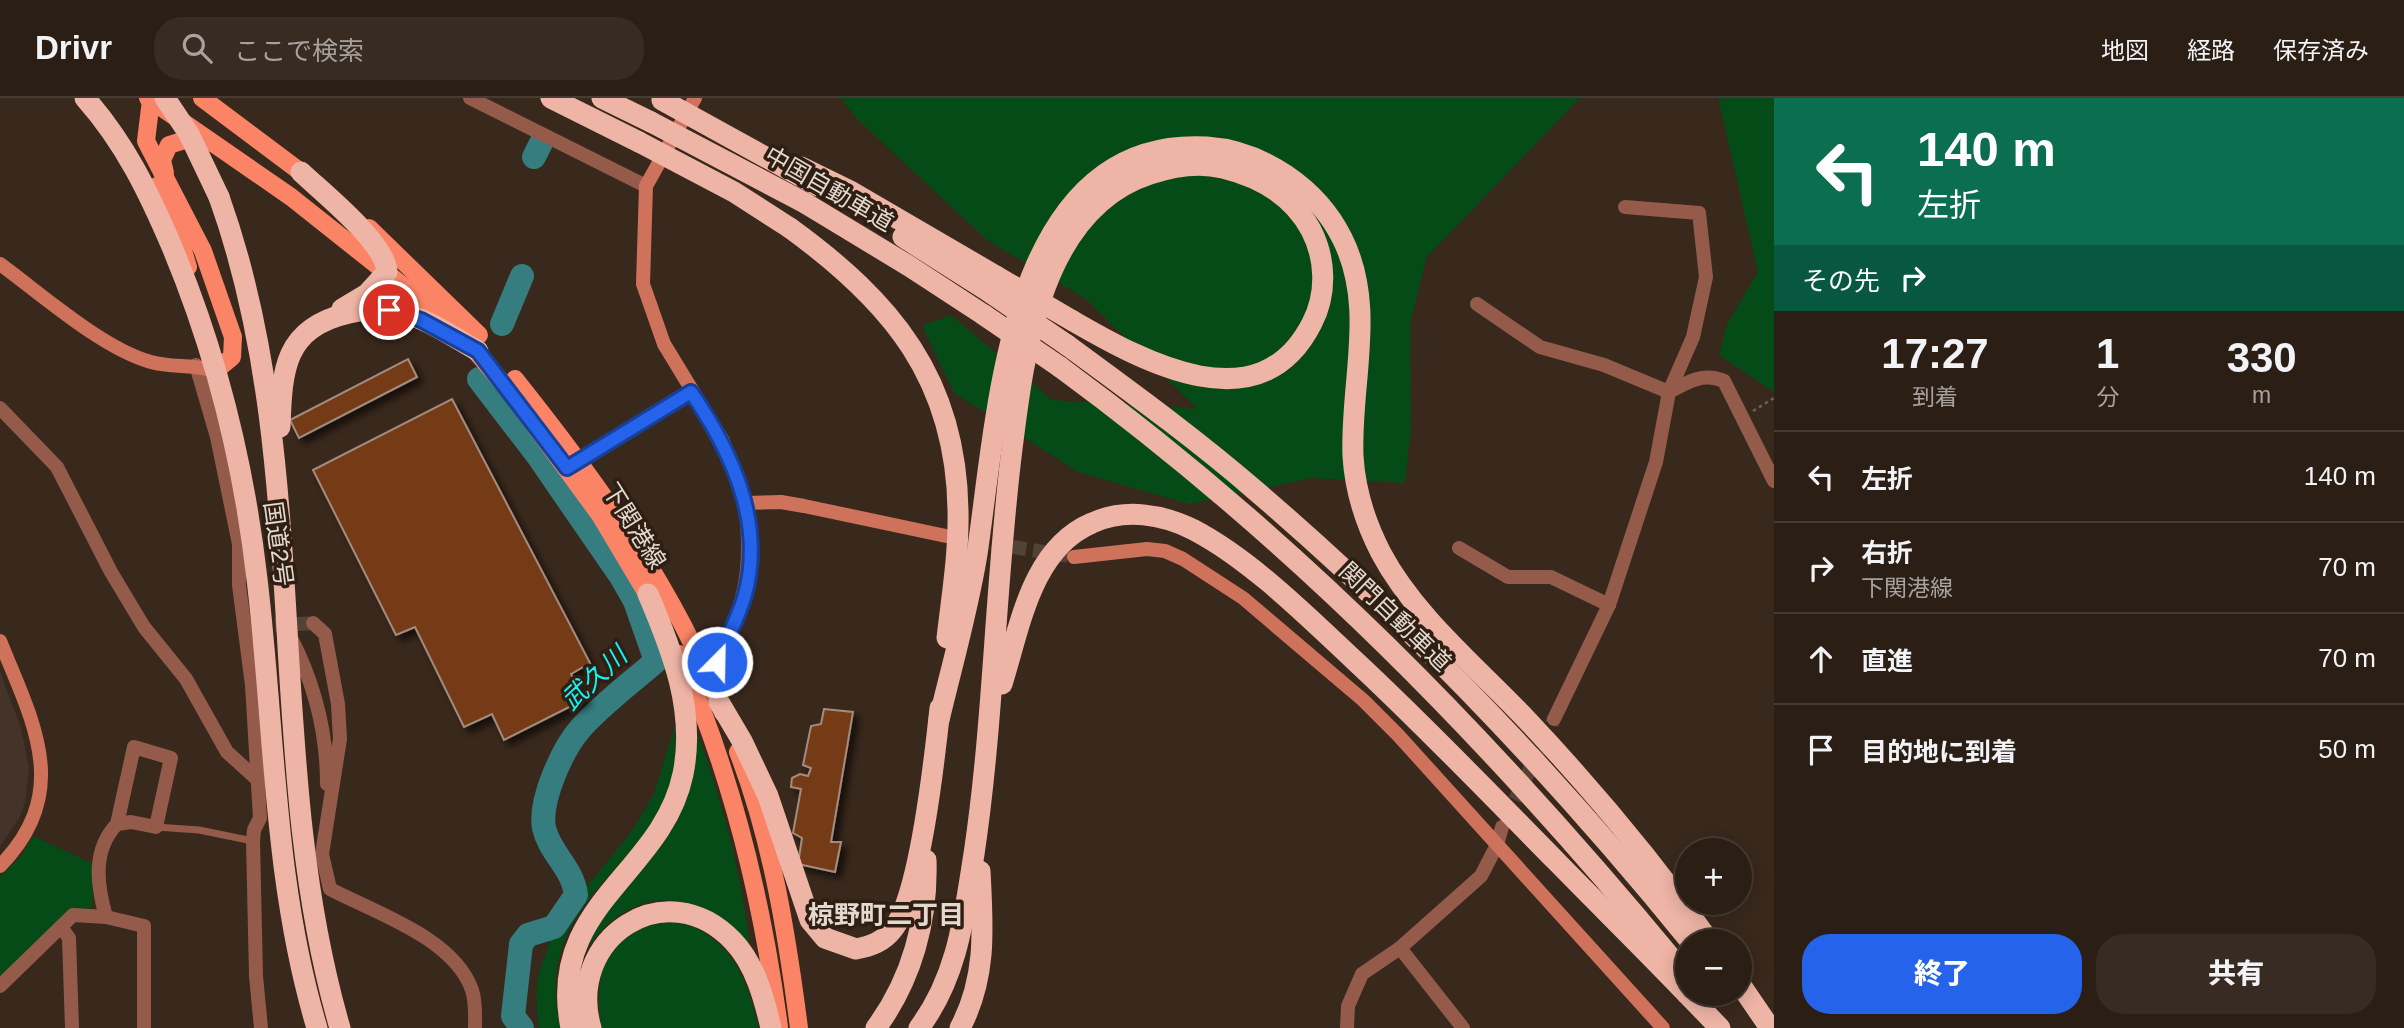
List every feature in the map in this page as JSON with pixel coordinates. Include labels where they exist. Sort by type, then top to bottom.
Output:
[{"type":"highway","name":"国道2号","points":[[85,98],[121,145],[143,182],[196,306],[206,368],[237,455],[252,543],[280,829],[296,936],[317,1028]]},
{"type":"highway","name":"国道2号","points":[[154,98],[189,134],[219,197],[252,309],[276,464],[304,848],[323,961],[340,1028]]},
{"type":"highway","points":[[551,98],[734,192],[847,271],[891,316],[922,361],[945,416],[954,456],[958,512],[939,720],[925,819],[910,894],[894,929],[867,947],[856,949],[825,938],[810,920],[768,796],[742,741],[719,702]]},
{"type":"highway","name":"中国自動車道","points":[[602,98],[804,203],[909,266],[1022,341]]},
{"type":"highway","name":"中国自動車道","points":[[660,99],[694,106],[818,186],[994,284],[1029,319]]},
{"type":"highway","points":[[694,106],[852,192],[994,284],[1073,321],[1112,344],[1171,370],[1219,379],[1255,374],[1288,354],[1311,324],[1320,306],[1323,287],[1318,250],[1312,231],[1289,201],[1256,178],[1217,166],[1174,167],[1140,177],[1104,198],[1072,233],[1049,279],[1035,325],[1017,411],[1007,492],[991,719],[961,934],[943,991],[919,1028]]},
{"type":"highway","points":[[939,720],[975,562],[1006,368],[1021,306],[1042,249],[1067,209],[1091,186],[1117,167],[1177,148],[1235,151],[1274,167],[1306,191],[1332,220],[1350,257],[1361,317],[1353,422],[1355,480],[1366,520],[1384,559],[1418,605],[1612,815],[1700,929]]},
{"type":"highway","points":[[276,464],[282,388],[288,357],[307,331],[366,294],[387,272],[386,259],[375,243],[301,172]]},
{"type":"highway","points":[[326,318],[364,310],[397,311],[437,328],[478,351]]},
{"type":"highway","name":"関門自動車道","points":[[1029,319],[1166,418],[1257,491],[1404,627],[1588,819],[1680,929]]},
{"type":"highway","name":"関門自動車道","points":[[1022,341],[1144,429],[1240,507],[1388,644],[1533,797],[1675,964]]},
{"type":"highway","points":[[991,719],[1029,599],[1054,551],[1078,531],[1107,518],[1139,514],[1176,522],[1218,544],[1244,564],[1364,670],[1675,982]]},
{"type":"highway","points":[[570,1028],[568,977],[578,939],[599,904],[663,822],[683,776],[687,741],[680,682],[673,652],[648,594]]},
{"type":"highway","points":[[876,1028],[904,981],[918,939],[925,896],[925,819]]},
{"type":"highway","points":[[960,1028],[976,992],[983,953],[978,827]]},
{"type":"highway","points":[[591,1028],[586,1001],[588,981],[600,950],[618,929],[629,922],[669,912],[699,917],[735,942],[756,978],[771,1028]]},
{"type":"highway","points":[[1752,1002],[1770,1028]]},
{"type":"highway","points":[[1699,1006],[1720,1028]]},
{"type":"highway","points":[[1710,1006],[1727,1028]]},
{"type":"highway","points":[[1744,1006],[1762,1028]]},
{"type":"main road","points":[[154,98],[137,122],[136,142],[185,253],[196,306]]},
{"type":"main road","points":[[154,98],[146,141],[202,251],[233,337],[232,357],[206,368]]},
{"type":"main road","name":"下関港線","points":[[154,98],[291,197],[456,328],[478,351],[638,546],[710,679],[742,762],[771,863],[790,956],[799,1028]]},
{"type":"main road","name":"下関港線","points":[[202,98],[301,172],[371,229],[435,289],[488,345],[573,465],[648,594],[686,670],[725,772],[752,866],[770,957],[779,1028]]},
{"type":"main road","points":[[170,186],[162,160],[169,145],[185,140],[214,142]]},
{"type":"street","points":[[470,98],[646,186]]},
{"type":"street","points":[[694,106],[646,186],[642,225],[645,294],[664,344],[723,441],[745,503],[749,572],[744,599],[710,679]]},
{"type":"street","points":[[1554,719],[1609,605],[1656,462],[1669,392],[1693,337],[1706,277],[1699,213],[1625,207]]},
{"type":"street","points":[[0,264],[96,334],[133,355],[166,365],[206,368],[239,544],[239,585],[249,627],[261,818],[254,830],[253,841],[256,976],[261,1028]]},
{"type":"street","points":[[1477,304],[1540,347],[1604,365],[1669,392]]},
{"type":"street","points":[[1669,392],[1689,381],[1713,375],[1724,381],[1774,481]]},
{"type":"street","points":[[573,465],[691,392]]},
{"type":"street","points":[[0,408],[57,467],[111,572],[144,628],[186,679],[227,752],[258,780]]},
{"type":"street","points":[[745,503],[781,502],[946,536]]},
{"type":"street","points":[[1459,548],[1508,577],[1551,577],[1609,605]]},
{"type":"street","points":[[1074,557],[1129,550],[1165,551],[1224,584],[1363,700],[1663,1028]]},
{"type":"street","points":[[313,622],[325,634],[338,704],[340,739],[322,854],[330,890],[439,945],[460,969],[472,990],[475,1028]]},
{"type":"street","points":[[288,632],[306,666],[327,748],[328,805]]},
{"type":"street","points":[[0,640],[38,738],[43,770],[39,802],[33,820],[13,853],[0,866]]},
{"type":"street","points":[[106,917],[99,890],[99,851],[117,824],[134,747],[171,758],[156,827],[131,822],[117,824]]},
{"type":"street","points":[[1347,1028],[1348,1006],[1362,974],[1400,948],[1480,876],[1497,845],[1502,827]]},
{"type":"street","points":[[0,986],[74,915],[106,917],[144,926],[144,1028]]},
{"type":"street","points":[[61,927],[69,938],[72,1028]]},
{"type":"street","points":[[1400,948],[1463,1028]]},
{"type":"street","points":[[770,957],[771,1028]]},
{"type":"lane","points":[[156,827],[199,830],[253,841]]},
{"type":"path","points":[[1744,417],[1774,398]]},
{"type":"shaded area","points":[[0,672],[21,728],[29,768],[25,802],[20,817],[0,846]]},
{"type":"green space","points":[[840,98],[1579,99],[1426,258],[1410,325],[1411,428],[1405,483],[1312,478],[1189,504],[1078,472],[954,393],[922,326],[951,315],[1052,400],[1197,409],[1086,299],[987,240],[858,120]]},
{"type":"green space","points":[[1718,98],[1774,98],[1774,392],[1719,355],[1727,324],[1758,272]]},
{"type":"green space","points":[[694,724],[729,834],[750,946],[705,910],[663,900],[632,908],[618,916],[605,927],[584,954],[586,938],[661,837]]},
{"type":"green space","points":[[675,726],[674,766],[668,789],[652,821],[574,922],[561,950],[556,985],[560,1028],[539,1028],[537,984],[547,952],[550,926],[574,892],[588,885],[632,831],[654,794]]},
{"type":"green space","points":[[33,836],[94,864],[92,908],[69,911],[0,977],[0,877],[21,856]]},
{"type":"green space","points":[[671,922],[690,926],[706,934],[732,959],[749,992],[758,1028],[601,1028],[599,988],[608,956],[618,943],[631,933]]},
{"type":"building","points":[[408,359],[417,377],[299,438],[290,420]]},
{"type":"building","points":[[452,399],[590,663],[571,674],[585,699],[504,740],[492,714],[464,727],[415,627],[396,635],[313,470]]},
{"type":"building","points":[[824,709],[853,712],[831,842],[841,842],[835,872],[798,864],[802,838],[793,833],[801,789],[791,787],[792,778],[800,774],[808,776],[811,768],[803,765],[811,726],[821,724]]},
{"type":"waterway","name":"武久川","points":[[534,157],[541,143]]},
{"type":"waterway","name":"武久川","points":[[502,324],[522,276]]},
{"type":"waterway","name":"武久川","points":[[479,379],[538,456],[622,578],[635,601],[656,661],[607,702],[580,729],[553,776],[545,804],[544,828],[551,846],[571,877],[576,895],[554,927],[528,935],[521,944],[513,1016],[522,1028]]},
{"type":"tunnel","points":[[971,540],[1074,557]]},
{"type":"tunnel","points":[[254,627],[313,623]]},
{"type":"tunnel","points":[[1506,819],[1554,719]]},
{"type":"district","name":"椋野町二丁目","points":[[886,915]]},
{"type":"route","points":[[389,310],[408,314],[478,351],[567,468],[691,392],[730,456],[745,503],[749,534],[749,572],[744,599],[717,662]]}]
